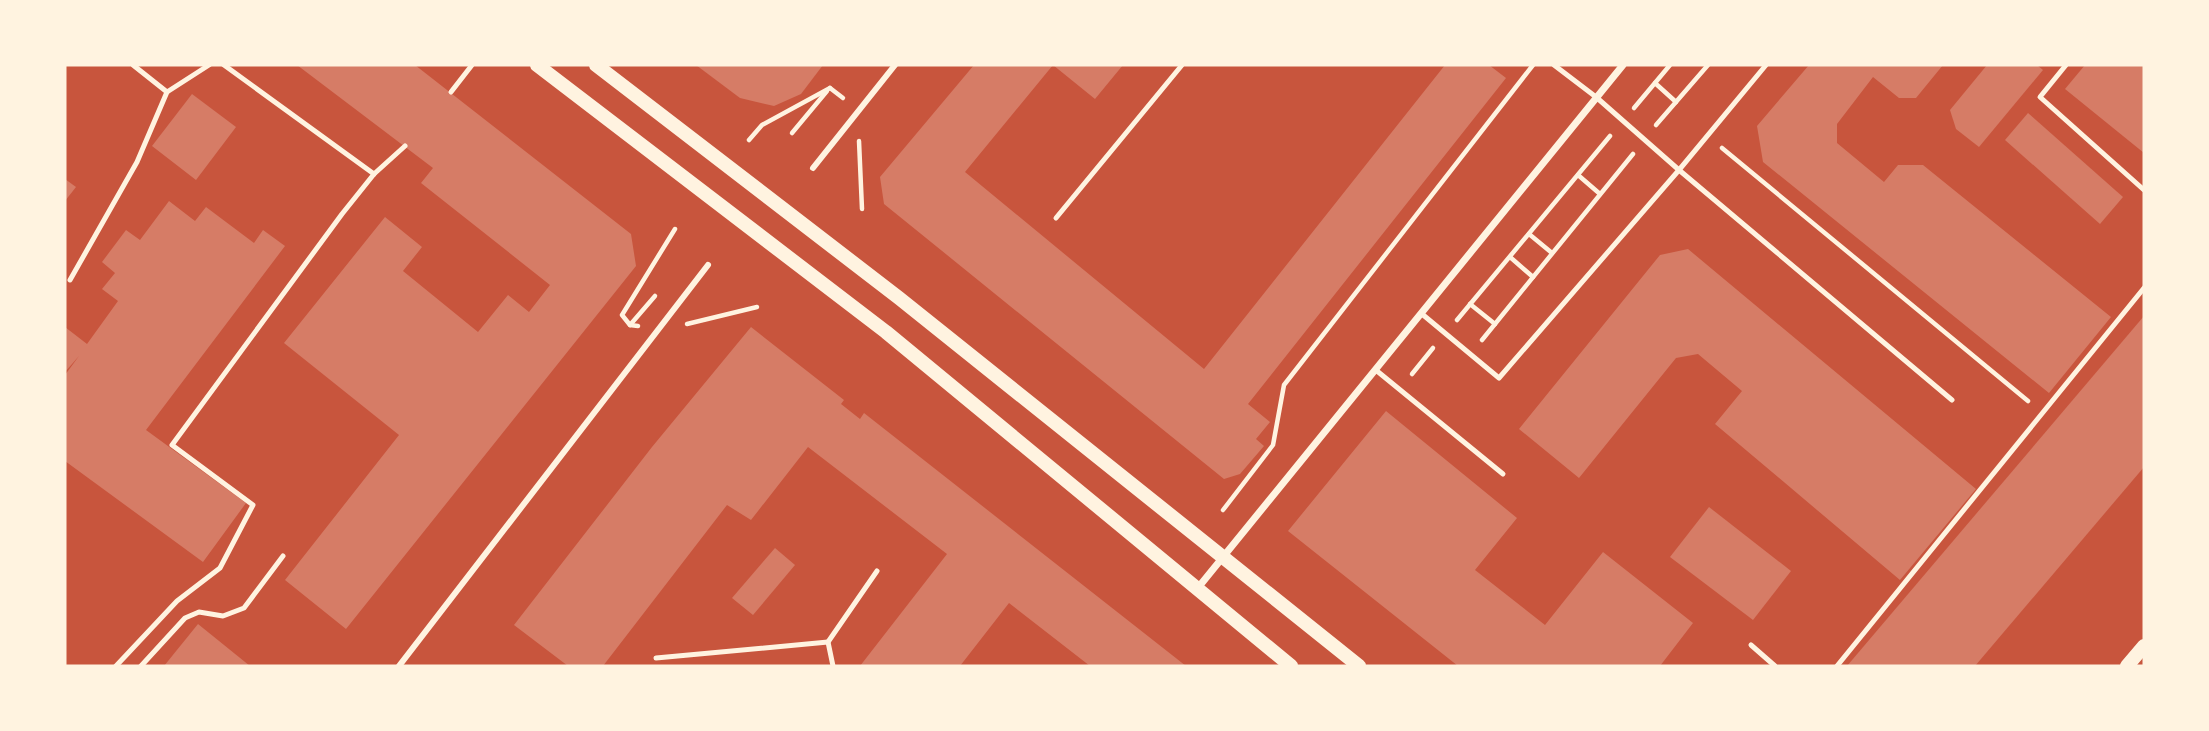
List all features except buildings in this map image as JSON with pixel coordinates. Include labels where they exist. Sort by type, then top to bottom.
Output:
[{"type":"main road","points":[[537,65],[886,332],[1291,666]]},
{"type":"main road","points":[[596,65],[899,298],[1359,666]]},
{"type":"main road","points":[[2127,666],[2144,646]]},
{"type":"street","points":[[813,167],[895,65]]},
{"type":"street","points":[[1196,590],[1377,371],[1623,65]]},
{"type":"street","points":[[399,666],[708,265]]},
{"type":"lane","points":[[133,65],[167,92]]},
{"type":"lane","points":[[70,280],[137,162],[167,92],[209,65]]},
{"type":"lane","points":[[224,65],[374,174]]},
{"type":"lane","points":[[451,92],[472,65]]},
{"type":"lane","points":[[1056,218],[1182,65]]},
{"type":"lane","points":[[1553,65],[1596,97],[1622,122],[1952,400]]},
{"type":"lane","points":[[1422,314],[1499,378],[1766,65]]},
{"type":"lane","points":[[2066,65],[2040,97],[2144,190]]},
{"type":"lane","points":[[116,666],[177,601],[220,568],[253,505],[172,445],[374,174],[405,146]]},
{"type":"lane","points":[[1837,666],[2144,288]]},
{"type":"lane","points":[[1377,371],[1503,474]]},
{"type":"lane","points":[[141,666],[185,618],[199,612],[223,616],[244,608],[284,556]]},
{"type":"lane","points":[[833,666],[828,642],[877,571]]},
{"type":"lane","points":[[656,658],[828,642]]},
{"type":"lane","points":[[1751,645],[1775,666]]},
{"type":"path","points":[[1223,510],[1273,445],[1284,385],[1534,65]]},
{"type":"path","points":[[1454,323],[1670,65]]},
{"type":"path","points":[[1479,344],[1644,139],[1708,65]]},
{"type":"path","points":[[1655,83],[1676,102]]},
{"type":"path","points":[[748,140],[762,125],[830,88],[792,133]]},
{"type":"path","points":[[858,110],[862,209]]},
{"type":"path","points":[[1707,136],[2042,413]]},
{"type":"path","points":[[1578,175],[1600,194]]},
{"type":"path","points":[[660,291],[630,325],[622,314],[675,229]]},
{"type":"path","points":[[1529,233],[1552,253]]},
{"type":"path","points":[[1510,257],[1533,277]]},
{"type":"path","points":[[1470,304],[1495,324]]},
{"type":"path","points":[[1399,389],[1445,334]]}]
